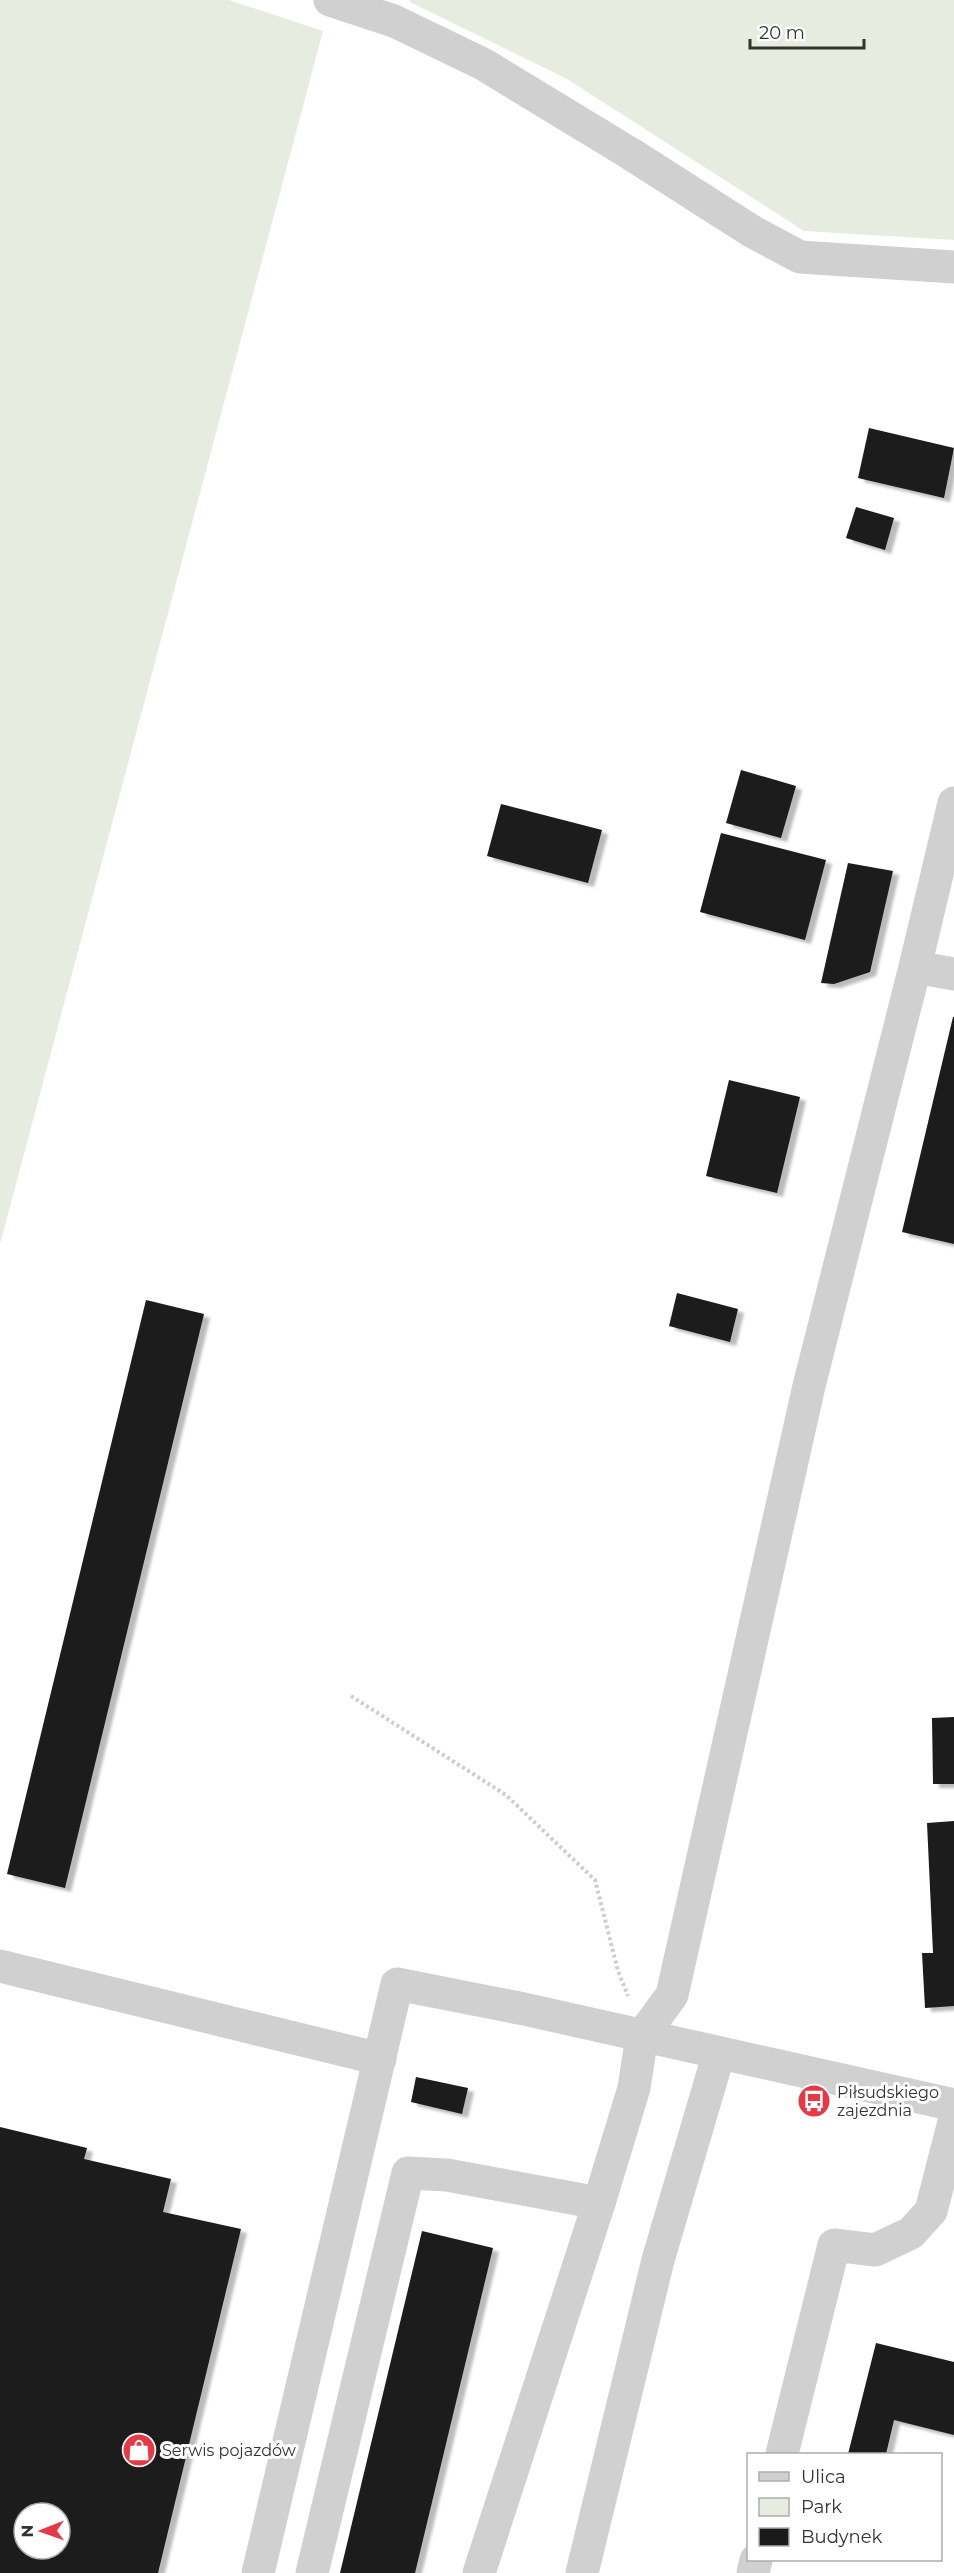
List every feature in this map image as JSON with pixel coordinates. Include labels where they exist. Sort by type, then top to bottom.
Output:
[{"type":"street","points":[[330,0],[394,21],[483,64],[753,232],[801,257],[954,267]]},
{"type":"street","points":[[479,2573],[634,2088],[642,2036],[672,1995],[809,1386],[915,968],[954,803]]},
{"type":"street","points":[[915,968],[954,974]]},
{"type":"street","points":[[0,1966],[380,2059]]},
{"type":"street","points":[[258,2573],[397,1984],[524,2008],[954,2105]]},
{"type":"street","points":[[582,2573],[658,2260],[719,2053]]},
{"type":"street","points":[[782,2453],[834,2245],[875,2250],[911,2234],[931,2211],[954,2122]]},
{"type":"street","points":[[312,2573],[408,2173],[447,2175],[599,2203]]},
{"type":"path","points":[[351,1696],[506,1795],[595,1880],[618,1971],[642,2036]]},
{"type":"green space","points":[[0,0],[229,0],[323,31],[0,1244]]},
{"type":"green space","points":[[410,0],[954,0],[954,240],[804,231],[567,79]]},
{"type":"building","points":[[869,428],[954,448],[944,498],[858,478]]},
{"type":"building","points":[[856,507],[894,518],[885,550],[846,538]]},
{"type":"building","points":[[741,770],[796,786],[781,838],[726,823]]},
{"type":"building","points":[[501,804],[602,830],[588,883],[487,856]]},
{"type":"building","points":[[721,833],[826,860],[805,940],[700,912]]},
{"type":"building","points":[[848,863],[893,871],[870,972],[834,984],[821,983]]},
{"type":"building","points":[[954,1017],[954,1244],[902,1232]]},
{"type":"building","points":[[729,1080],[800,1097],[777,1193],[706,1176]]},
{"type":"building","points":[[677,1293],[738,1309],[730,1342],[669,1326]]},
{"type":"building","points":[[146,1300],[204,1314],[65,1888],[7,1874]]},
{"type":"building","points":[[954,1717],[954,1784],[933,1784],[932,1718]]},
{"type":"building","points":[[954,1821],[954,2006],[925,2008],[922,1953],[933,1953],[927,1823]]},
{"type":"building","points":[[416,2077],[468,2088],[462,2114],[411,2102]]},
{"type":"building","points":[[0,2127],[87,2148],[84,2159],[171,2179],[163,2212],[241,2229],[158,2573],[0,2573]]},
{"type":"building","points":[[422,2231],[493,2248],[415,2573],[340,2573]]},
{"type":"building","points":[[876,2343],[954,2362],[954,2435],[894,2420],[886,2453],[848,2453]]},
{"type":"place","name":"Piłsudskiego zajezdnia","points":[[814,2101]]},
{"type":"place","name":"Serwis pojazdów","points":[[139,2450]]}]
